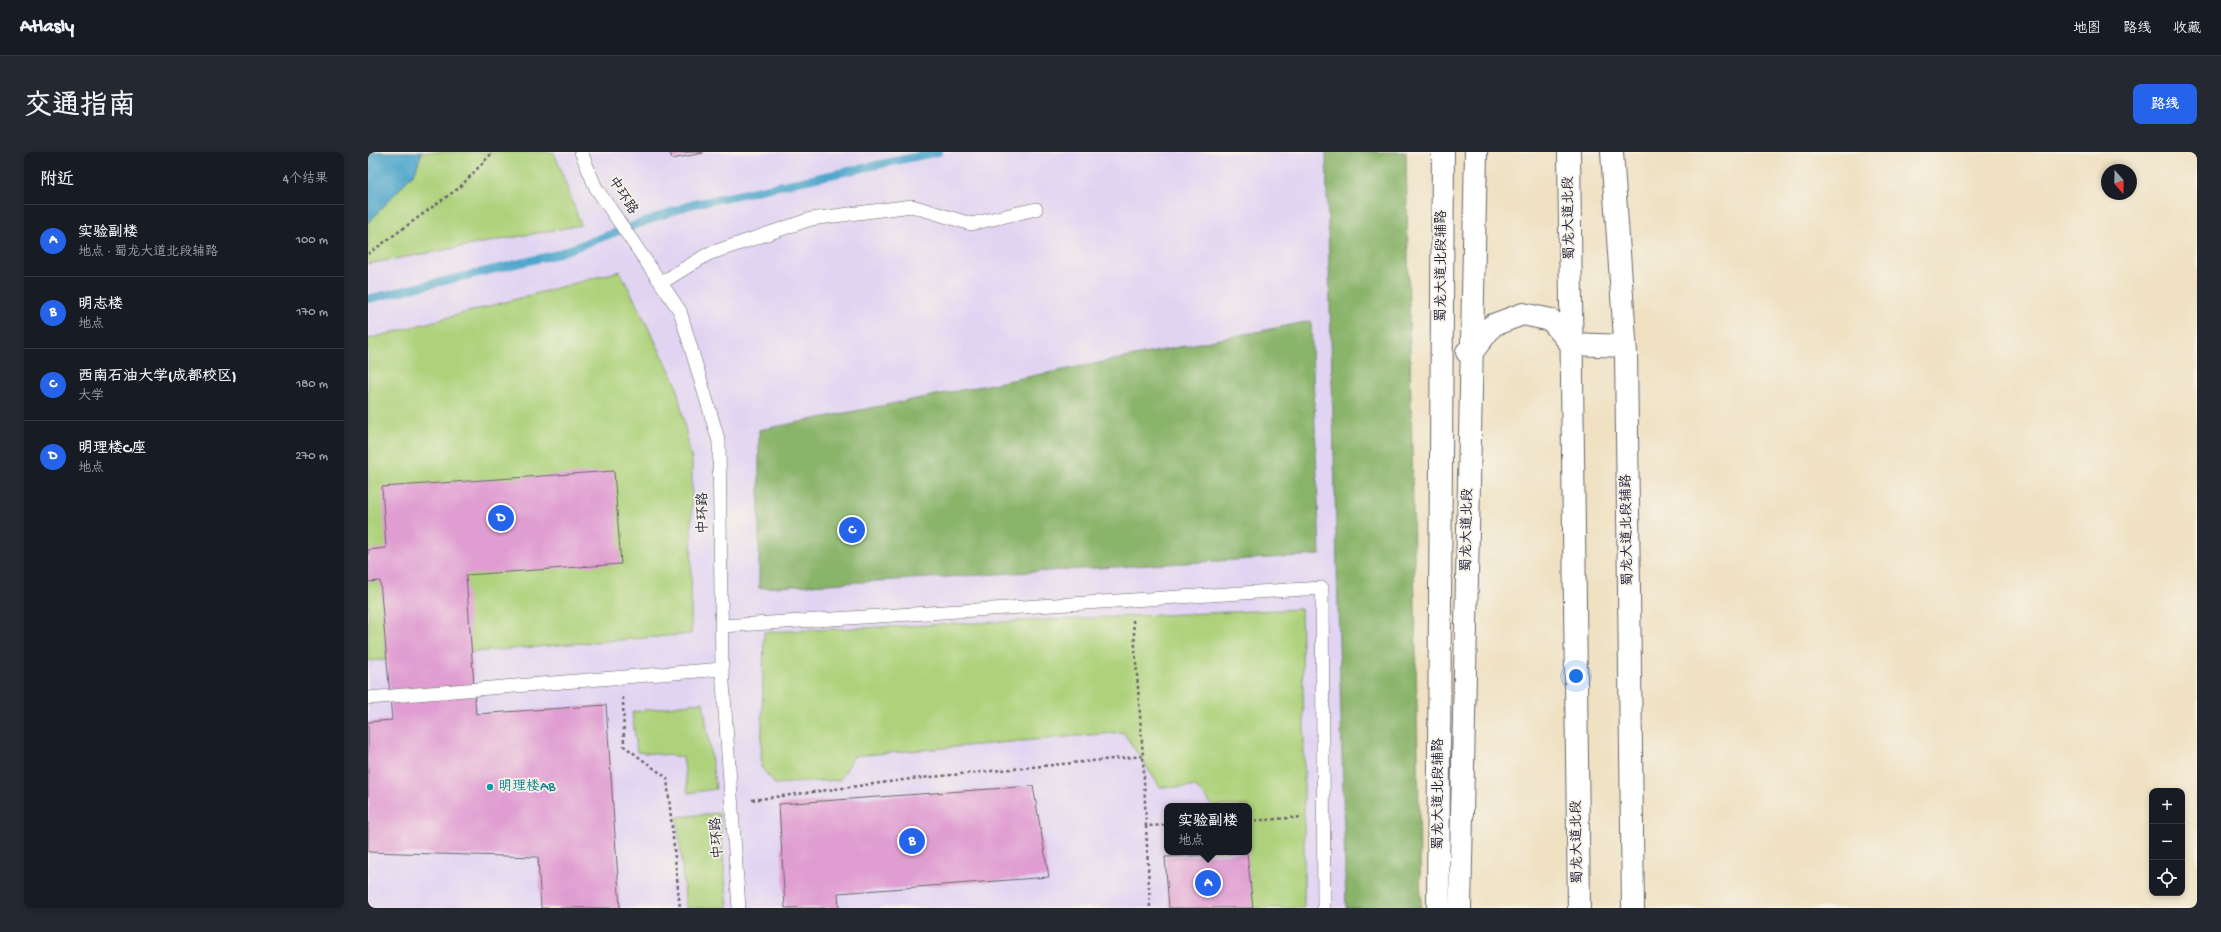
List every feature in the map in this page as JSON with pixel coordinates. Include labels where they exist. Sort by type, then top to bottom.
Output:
[{"type":"main road","name":"蜀龙大道北段辅路","points":[[1438,908],[1443,152]]},
{"type":"main road","name":"蜀龙大道北段","points":[[1460,908],[1476,152]]},
{"type":"main road","name":"蜀龙大道北段","points":[[1569,152],[1579,908]]},
{"type":"main road","name":"蜀龙大道北段辅路","points":[[1612,152],[1625,346],[1633,908]]},
{"type":"main road","points":[[1442,352],[1472,352],[1493,325],[1523,314],[1551,320],[1572,344],[1625,346]]},
{"type":"lane","name":"中环路","points":[[581,152],[596,188],[680,311],[719,442],[722,669],[739,908]]},
{"type":"lane","points":[[661,283],[708,254],[811,219],[912,206],[971,224],[1036,209]]},
{"type":"lane","points":[[722,626],[1322,588],[1324,908]]},
{"type":"lane","points":[[368,698],[722,669]]},
{"type":"path","points":[[368,254],[460,188],[493,152]]},
{"type":"path","points":[[1131,600],[1143,756],[1150,908]]},
{"type":"path","points":[[623,677],[624,746],[668,778],[680,908]]},
{"type":"path","points":[[732,803],[911,779],[1143,756]]},
{"type":"path","points":[[1252,821],[1323,815]]},
{"type":"path","points":[[1146,826],[1164,825]]},
{"type":"shaded area","points":[[368,152],[1326,152],[1346,908],[368,908]]},
{"type":"green space","points":[[422,152],[554,152],[581,225],[368,264],[368,223],[415,172]]},
{"type":"green space","points":[[1326,152],[1406,152],[1421,908],[1346,908]]},
{"type":"green space","points":[[620,271],[676,383],[692,462],[691,634],[368,661],[368,339]]},
{"type":"green space","points":[[1311,321],[1320,555],[759,588],[759,430]]},
{"type":"green space","points":[[1301,609],[1304,726],[1304,908],[1253,908],[1246,855],[1252,855],[1252,803],[1210,803],[1196,787],[1160,787],[1123,732],[854,756],[840,780],[775,784],[761,767],[764,632]]},
{"type":"green space","points":[[703,702],[716,789],[688,793],[683,757],[637,752],[632,712]]},
{"type":"green space","points":[[719,813],[728,908],[686,908],[677,817]]},
{"type":"water","points":[[368,152],[422,152],[415,172],[368,223]]},
{"type":"building","points":[[670,152],[703,152],[703,153],[672,159]]},
{"type":"building","points":[[614,471],[621,564],[466,575],[476,714],[606,705],[620,908],[541,908],[538,857],[368,852],[368,722],[392,720],[380,581],[368,582],[368,550],[386,548],[382,487]]},
{"type":"building","points":[[1033,786],[1049,877],[838,893],[839,908],[785,908],[779,804]]},
{"type":"building","points":[[1247,855],[1253,908],[1169,908],[1165,857]]},
{"type":"waterway","points":[[368,299],[554,255],[690,205],[938,152]]},
{"type":"place","name":"明理楼C座","points":[[501,518]]},
{"type":"place","name":"西南石油大学(成都校区)","points":[[852,530]]},
{"type":"place","name":"明理楼AB","points":[[490,787]]},
{"type":"place","name":"明志楼","points":[[912,841]]},
{"type":"place","name":"实验副楼","points":[[1208,883]]}]
